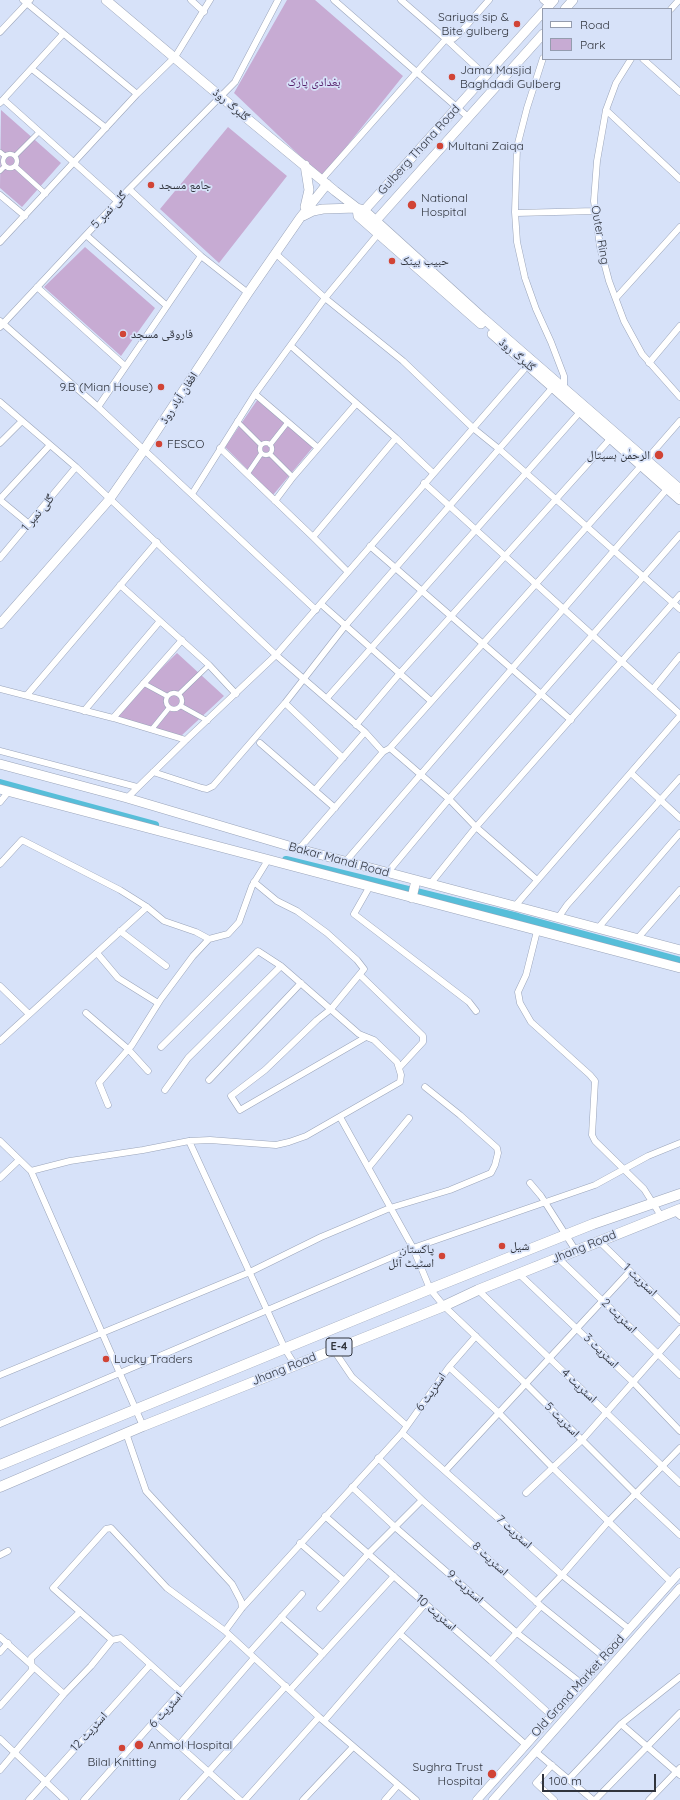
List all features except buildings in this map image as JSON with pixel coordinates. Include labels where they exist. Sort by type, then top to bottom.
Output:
[{"type":"highway","name":"Jhang Road","points":[[0,1466],[135,1409],[430,1289],[567,1235],[680,1194]]},
{"type":"highway","name":"Jhang Road","points":[[0,1487],[126,1433],[333,1349],[444,1306],[478,1290],[661,1216],[678,1212]]},
{"type":"main road","name":"گلبرگ روڈ","points":[[106,0],[324,181],[483,318],[643,463],[667,489],[680,500]]},
{"type":"main road","points":[[566,8],[573,0]]},
{"type":"main road","name":"Gulberg Thana Road","points":[[360,212],[459,107],[542,11]]},
{"type":"main road","name":"Gulberg Thana Road","points":[[373,223],[542,35]]},
{"type":"main road","points":[[300,218],[309,196],[305,166]]},
{"type":"main road","points":[[300,218],[324,181]]},
{"type":"main road","points":[[300,218],[313,211],[322,209],[360,212]]},
{"type":"main road","name":"افغان آباد روڈ","points":[[0,624],[109,500],[300,218]]},
{"type":"main road","name":"گلبرگ روڈ","points":[[373,223],[378,234],[528,365],[553,386],[564,392],[580,412],[643,463],[680,489]]},
{"type":"main road","name":"Bakar Mandi Road","points":[[0,764],[127,798],[299,849],[432,883],[637,939],[679,947]]},
{"type":"main road","name":"Bakar Mandi Road","points":[[5,790],[680,968]]},
{"type":"main road","points":[[412,898],[416,880]]},
{"type":"street","points":[[191,0],[204,12]]},
{"type":"street","points":[[0,242],[137,94],[175,57],[210,0]]},
{"type":"street","name":"گلی نمبر 5","points":[[1,324],[128,190],[221,97],[234,82],[278,0]]},
{"type":"street","points":[[334,0],[459,107],[468,117]]},
{"type":"street","points":[[401,0],[486,76]]},
{"type":"street","points":[[324,181],[416,71],[446,39],[453,39],[459,34],[489,0]]},
{"type":"street","points":[[0,32],[27,1],[64,34],[137,94]]},
{"type":"street","points":[[64,34],[2,102],[118,201]]},
{"type":"street","points":[[542,60],[527,108],[517,147],[517,242],[525,278],[536,309],[564,376],[564,392]]},
{"type":"street","name":"Outer Ring","points":[[630,60],[616,83],[606,110],[597,161],[594,201],[600,247],[609,281],[624,321],[642,354],[680,397]]},
{"type":"street","points":[[644,60],[680,92]]},
{"type":"street","points":[[32,69],[106,128]]},
{"type":"street","points":[[606,110],[680,179]]},
{"type":"street","points":[[15,156],[39,132]]},
{"type":"street","points":[[0,152],[5,156]]},
{"type":"street","points":[[5,156],[10,154],[15,156]]},
{"type":"street","points":[[5,156],[3,161],[5,166]]},
{"type":"street","points":[[15,156],[17,161],[15,166]]},
{"type":"street","points":[[5,166],[10,168],[15,166]]},
{"type":"street","points":[[0,171],[5,166]]},
{"type":"street","points":[[15,166],[46,194]]},
{"type":"street","points":[[128,190],[201,256],[248,293]]},
{"type":"street","points":[[0,195],[25,216]]},
{"type":"street","points":[[516,213],[595,211]]},
{"type":"street","points":[[616,298],[680,227]]},
{"type":"street","points":[[192,494],[255,394],[325,298],[378,234]]},
{"type":"street","points":[[86,235],[167,306]]},
{"type":"street","points":[[275,253],[325,298],[403,361],[473,428],[499,449],[680,609]]},
{"type":"street","points":[[98,407],[201,256]]},
{"type":"street","points":[[37,287],[125,366]]},
{"type":"street","points":[[1,324],[98,407],[316,610]]},
{"type":"street","points":[[650,363],[680,326]]},
{"type":"street","points":[[291,346],[396,438],[433,473]]},
{"type":"street","points":[[127,798],[276,655],[528,365]]},
{"type":"street","points":[[153,772],[202,788],[207,789],[213,786],[305,679],[345,626],[553,386]]},
{"type":"street","points":[[255,394],[318,448]]},
{"type":"street","points":[[0,402],[76,467],[109,500],[157,542],[276,655],[365,732],[383,752]]},
{"type":"street","points":[[275,501],[356,404]]},
{"type":"street","points":[[327,698],[580,412]]},
{"type":"street","points":[[0,443],[22,421]]},
{"type":"street","points":[[237,421],[261,445]]},
{"type":"street","points":[[270,445],[288,422]]},
{"type":"street","points":[[299,849],[383,752],[390,748],[680,422]]},
{"type":"street","points":[[313,536],[396,438]]},
{"type":"street","points":[[356,725],[400,673],[611,438]]},
{"type":"street","points":[[261,445],[265,443],[270,445]]},
{"type":"street","points":[[29,524],[0,499],[50,444]]},
{"type":"street","points":[[248,473],[261,454],[259,450],[261,445]]},
{"type":"street","points":[[270,445],[272,449],[270,454]]},
{"type":"street","points":[[220,448],[248,473],[348,572]]},
{"type":"street","points":[[261,454],[266,456],[270,454]]},
{"type":"street","points":[[270,454],[294,477]]},
{"type":"street","name":"گلی نمبر 1","points":[[1,557],[76,467]]},
{"type":"street","points":[[424,483],[680,715],[515,906]]},
{"type":"street","points":[[346,861],[667,489]]},
{"type":"street","points":[[388,872],[449,799],[680,535]]},
{"type":"street","points":[[27,695],[157,542]]},
{"type":"street","points":[[370,546],[571,720]]},
{"type":"street","points":[[120,585],[209,665],[236,694]]},
{"type":"street","points":[[432,883],[476,827],[680,595]]},
{"type":"street","points":[[321,604],[431,701]]},
{"type":"street","points":[[84,711],[160,621]]},
{"type":"street","points":[[113,718],[182,640]]},
{"type":"street","points":[[653,689],[680,656]]},
{"type":"street","points":[[179,694],[209,665]]},
{"type":"street","points":[[144,683],[167,696]]},
{"type":"street","points":[[0,689],[113,718],[186,740]]},
{"type":"street","points":[[179,694],[172,693],[167,696],[165,702],[169,708],[175,709],[181,706]]},
{"type":"street","points":[[179,694],[182,700],[181,706]]},
{"type":"street","points":[[285,703],[343,758]]},
{"type":"street","points":[[181,706],[208,721]]},
{"type":"street","points":[[152,729],[169,708]]},
{"type":"street","points":[[315,790],[365,732]]},
{"type":"street","points":[[260,743],[335,808]]},
{"type":"street","points":[[390,748],[449,799],[476,827],[536,880]]},
{"type":"street","points":[[0,751],[137,787]]},
{"type":"street","points":[[631,773],[680,818]]},
{"type":"street","points":[[558,918],[567,905],[680,778]]},
{"type":"street","points":[[0,802],[5,790]]},
{"type":"street","points":[[598,928],[680,834]]},
{"type":"street","points":[[0,864],[22,840],[120,890],[147,907],[164,921],[196,932],[209,939]]},
{"type":"street","points":[[108,1105],[99,1083],[128,1049],[158,1003],[193,956],[209,939],[228,934],[238,922],[254,882],[268,860]]},
{"type":"street","points":[[254,882],[277,901],[297,911],[327,933],[363,966],[364,969],[331,1009],[317,1020],[265,1070],[232,1096],[240,1110],[366,1037]]},
{"type":"street","points":[[370,886],[354,914],[469,1002],[476,1011]]},
{"type":"street","points":[[637,939],[680,890]]},
{"type":"street","points":[[0,1041],[147,907]]},
{"type":"street","points":[[120,931],[166,966]]},
{"type":"street","points":[[537,931],[526,975],[518,992],[520,1003],[531,1022],[595,1081],[592,1135],[595,1141],[644,1189],[661,1216]]},
{"type":"street","points":[[31,1171],[84,1159],[189,1141],[210,1140],[276,1145],[289,1142],[306,1136],[400,1082],[397,1062],[374,1040],[359,1034],[281,966],[258,951],[161,1047]]},
{"type":"street","points":[[97,953],[118,978],[158,1003]]},
{"type":"street","points":[[164,1090],[188,1058],[281,966]]},
{"type":"street","points":[[360,975],[423,1036],[423,1042],[399,1068]]},
{"type":"street","points":[[209,1080],[301,983]]},
{"type":"street","points":[[0,986],[29,1014]]},
{"type":"street","points":[[86,1013],[128,1049],[148,1071]]},
{"type":"street","points":[[0,1375],[250,1272],[321,1237],[390,1208],[472,1182],[491,1173],[498,1153],[497,1148],[460,1115],[425,1087]]},
{"type":"street","name":"اسٹریٹ 5","points":[[340,1117],[413,1248],[430,1289],[444,1306],[526,1384],[636,1494],[680,1534]]},
{"type":"street","points":[[369,1167],[409,1118]]},
{"type":"street","points":[[0,1141],[31,1171],[143,1426]]},
{"type":"street","points":[[189,1141],[285,1349],[295,1365]]},
{"type":"street","points":[[0,1424],[413,1248],[595,1185],[648,1156],[680,1143]]},
{"type":"street","points":[[0,1178],[19,1160]]},
{"type":"street","points":[[530,1183],[541,1196],[576,1251]]},
{"type":"street","name":"اسٹریٹ 1","points":[[599,1241],[680,1320]]},
{"type":"street","name":"اسٹریٹ 2","points":[[558,1258],[680,1375]]},
{"type":"street","points":[[445,1471],[630,1271]]},
{"type":"street","name":"اسٹریٹ 3","points":[[519,1274],[633,1382],[680,1431]]},
{"type":"street","name":"اسٹریٹ 4","points":[[478,1290],[680,1483]]},
{"type":"street","points":[[526,1493],[582,1440],[680,1329]]},
{"type":"street","points":[[449,1367],[476,1336]]},
{"type":"street","points":[[333,1349],[352,1377],[407,1426]]},
{"type":"street","name":"اسٹریٹ 6","points":[[84,1800],[181,1692],[228,1634],[242,1608],[402,1433],[449,1367],[499,1413],[552,1467],[671,1582]]},
{"type":"street","points":[[126,1433],[146,1490],[232,1584],[241,1600],[242,1608]]},
{"type":"street","name":"اسٹریٹ 7","points":[[402,1433],[562,1575],[629,1629]]},
{"type":"street","points":[[491,1661],[517,1633],[562,1575],[608,1522],[680,1448]]},
{"type":"street","name":"اسٹریٹ 8","points":[[378,1458],[422,1500],[539,1604],[604,1657]]},
{"type":"street","name":"اسٹریٹ 9","points":[[352,1487],[517,1633],[581,1682]]},
{"type":"street","points":[[320,1608],[369,1553],[422,1500]]},
{"type":"street","name":"اسٹریٹ 10","points":[[325,1516],[369,1553],[552,1716]]},
{"type":"street","points":[[112,1640],[53,1588],[106,1529],[111,1528],[167,1588],[228,1634],[353,1747],[416,1800]]},
{"type":"street","points":[[300,1543],[344,1581]]},
{"type":"street","points":[[0,1555],[8,1551]]},
{"type":"street","name":"Old Grand Market Road","points":[[477,1800],[680,1572]]},
{"type":"street","points":[[183,1800],[394,1576]]},
{"type":"street","name":"Old Grand Market Road","points":[[493,1800],[680,1588]]},
{"type":"street","points":[[249,1653],[302,1594]]},
{"type":"street","points":[[245,1800],[322,1719],[400,1634],[425,1604]]},
{"type":"street","points":[[0,1706],[32,1670],[31,1658],[80,1612]]},
{"type":"street","points":[[281,1617],[322,1654]]},
{"type":"street","points":[[400,1634],[526,1745]]},
{"type":"street","points":[[0,1637],[64,1694]]},
{"type":"street","points":[[0,1770],[64,1694],[92,1666],[112,1640],[121,1638],[181,1692]]},
{"type":"street","points":[[0,1652],[8,1644]]},
{"type":"street","points":[[179,1745],[254,1658]]},
{"type":"street","name":"اسٹریٹ 12","points":[[28,1800],[150,1665]]},
{"type":"street","points":[[569,1780],[621,1724],[680,1677]]},
{"type":"street","points":[[536,1752],[594,1800],[680,1713]]},
{"type":"street","points":[[154,1723],[240,1800]]},
{"type":"street","points":[[621,1724],[679,1772],[649,1800]]},
{"type":"street","points":[[0,1739],[46,1780],[65,1800]]},
{"type":"street","points":[[303,1800],[353,1747]]},
{"type":"street","points":[[552,1765],[536,1783],[554,1800]]},
{"type":"street","points":[[385,1800],[398,1785]]},
{"type":"green space","name":"بغدادی پارک","points":[[287,0],[315,0],[403,76],[322,177],[234,93]]},
{"type":"green space","points":[[1,110],[61,163],[22,207],[0,188]]},
{"type":"green space","points":[[228,127],[287,176],[219,263],[160,209]]},
{"type":"green space","points":[[85,247],[155,308],[121,356],[44,287]]},
{"type":"green space","points":[[258,399],[313,447],[273,495],[225,447]]},
{"type":"green space","points":[[177,653],[224,696],[181,736],[112,717]]},
{"type":"waterway","points":[[0,783],[155,825]]},
{"type":"waterway","points":[[286,860],[518,917],[680,961]]},
{"type":"place","name":"Sariyas sip & Bite gulberg","points":[[517,24]]},
{"type":"place","name":"Jama Masjid Baghdadi Gulberg","points":[[452,77]]},
{"type":"place","name":"Multani Zaiqa","points":[[440,146]]},
{"type":"place","name":"جامع مسجد","points":[[151,185]]},
{"type":"place","name":"National Hospital","points":[[412,205]]},
{"type":"place","name":"حبیب بینک","points":[[392,261]]},
{"type":"place","name":"فاروقی مسجد","points":[[123,334]]},
{"type":"place","name":"9.B (Mian House)","points":[[161,387]]},
{"type":"place","name":"FESCO","points":[[159,444]]},
{"type":"place","name":"الرحمٰن ہسپتال","points":[[659,455]]},
{"type":"place","name":"شیل","points":[[502,1246]]},
{"type":"place","name":"پاکستان اسٹیٹ آئل","points":[[442,1256]]},
{"type":"place","name":"Lucky Traders","points":[[106,1359]]},
{"type":"place","name":"Anmol Hospital","points":[[139,1745]]},
{"type":"place","name":"Bilal Knitting","points":[[122,1748]]},
{"type":"place","name":"Sughra Trust Hospital","points":[[492,1774]]}]
